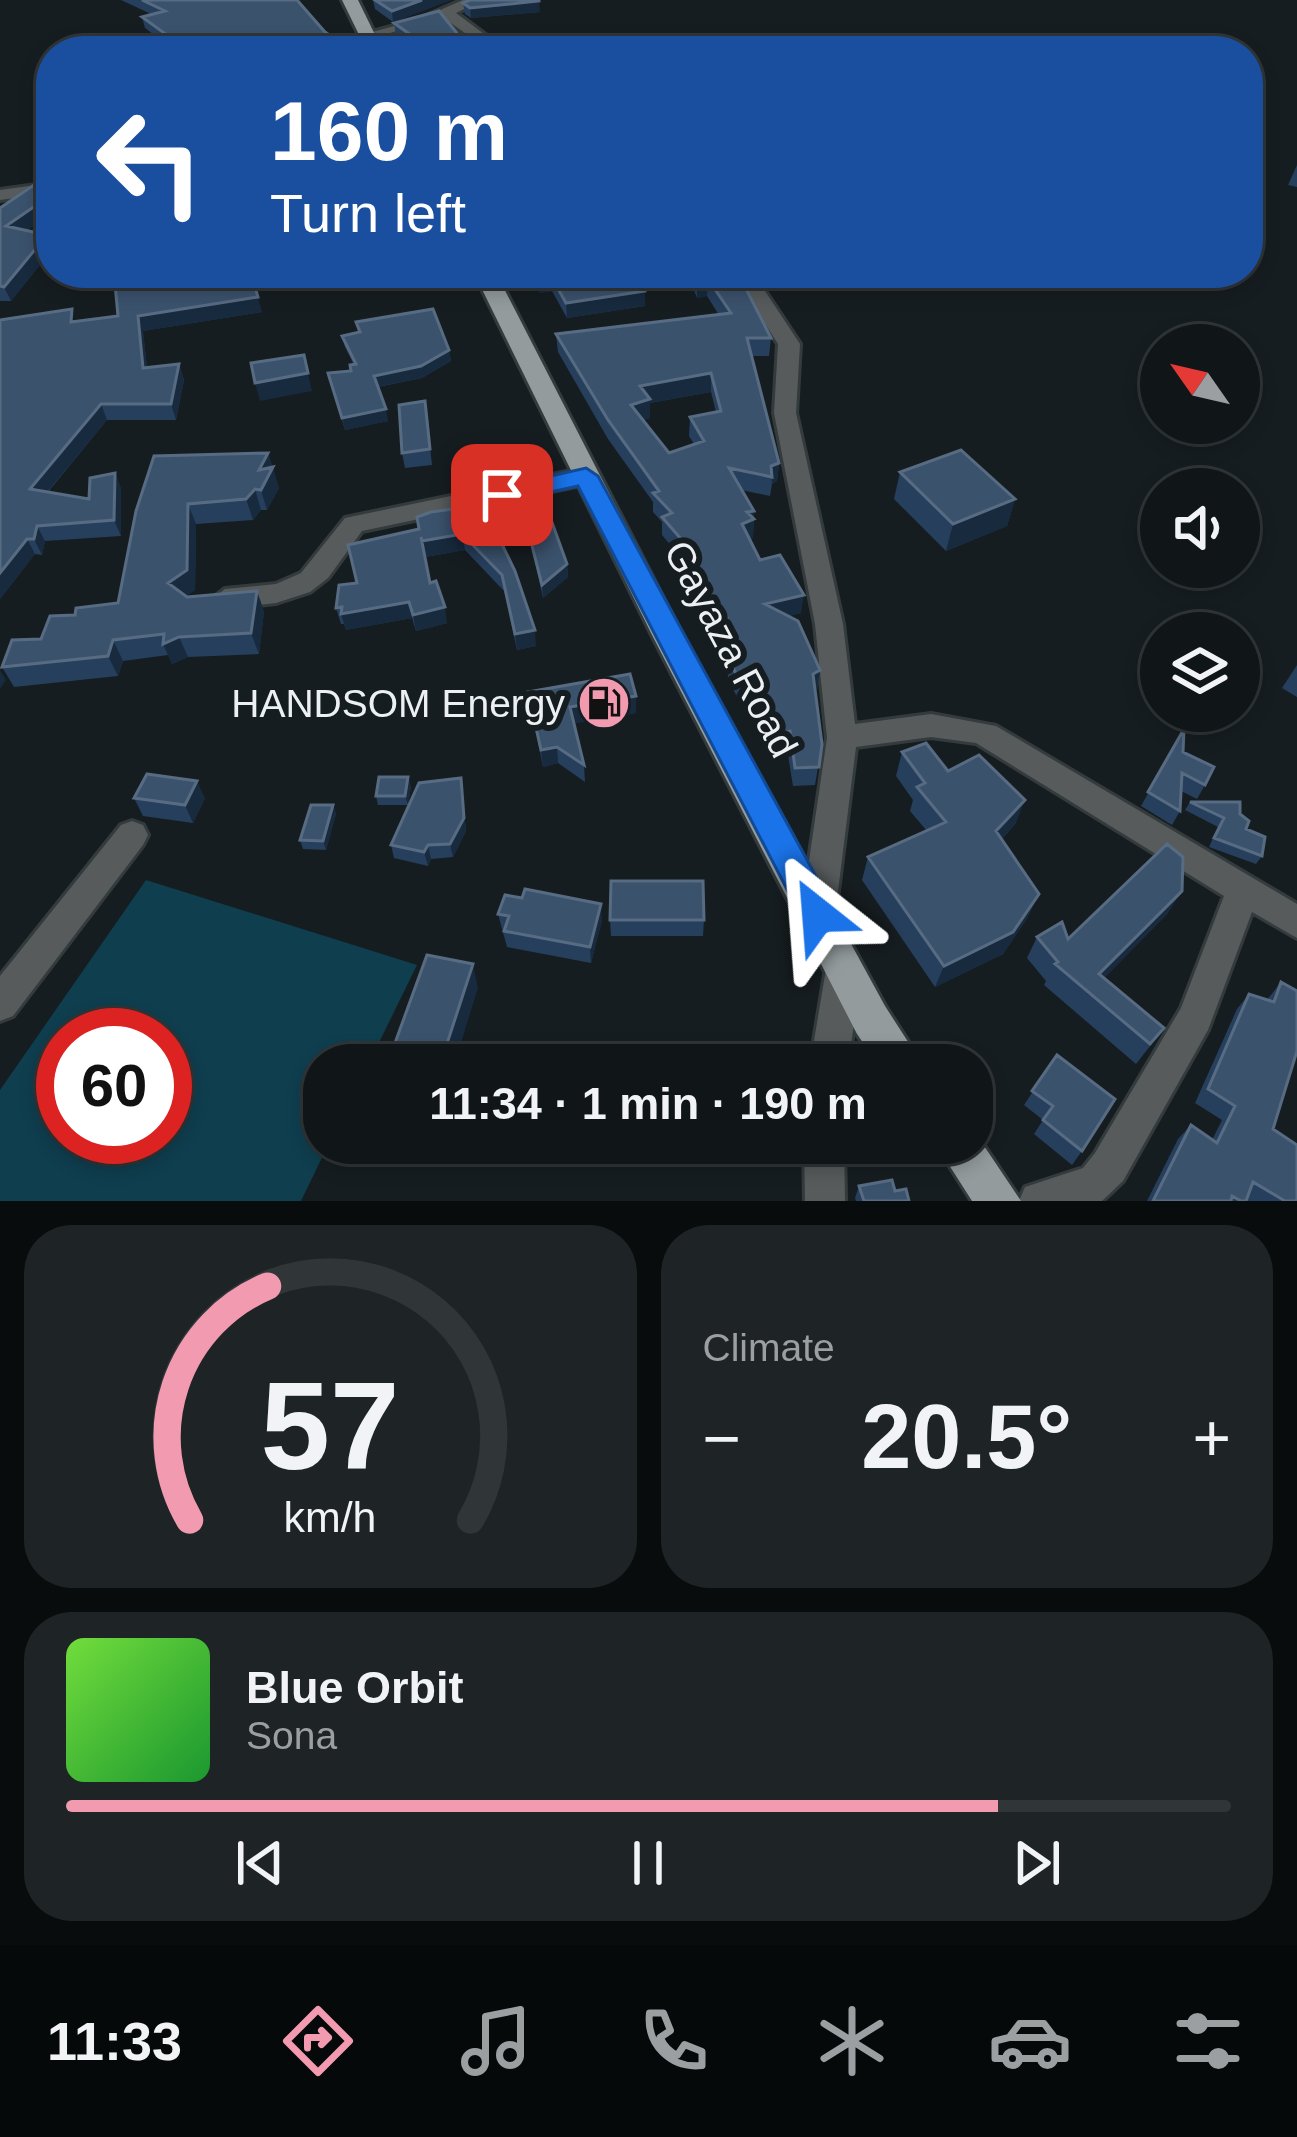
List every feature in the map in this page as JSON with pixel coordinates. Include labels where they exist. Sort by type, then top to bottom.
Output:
[{"type":"main road","points":[[350,0],[368,36]]},
{"type":"main road","name":"Gayaza Road","points":[[492,288],[844,969],[889,1044]]},
{"type":"main road","points":[[972,1164],[999,1201]]},
{"type":"street","points":[[389,36],[475,0]]},
{"type":"street","points":[[446,13],[479,36]]},
{"type":"street","points":[[0,195],[36,190]]},
{"type":"street","points":[[753,288],[789,344],[785,413],[829,624],[842,738],[818,915]]},
{"type":"street","points":[[195,603],[302,586],[322,567],[338,538],[355,524],[586,476]]},
{"type":"street","points":[[842,738],[929,723],[955,723],[985,734],[1297,922]]},
{"type":"street","points":[[0,1004],[132,835]]},
{"type":"street","points":[[1040,1201],[1095,1184],[1109,1167],[1195,1018],[1243,890]]},
{"type":"street","points":[[832,1044],[844,969]]},
{"type":"street","points":[[824,1164],[825,1201]]},
{"type":"shaded area","points":[[146,880],[417,965],[378,1044],[303,1044],[303,1164],[319,1164],[301,1201],[0,1201],[0,1090],[36,1038],[36,1164],[192,1164],[192,1008],[57,1008]]},
{"type":"building","points":[[142,0],[297,0],[331,36],[168,36],[142,17],[165,11]]},
{"type":"building","points":[[375,0],[422,0],[392,11]]},
{"type":"building","points":[[539,1],[470,8],[463,3]]},
{"type":"building","points":[[439,11],[459,36],[412,36],[394,23]]},
{"type":"building","points":[[34,185],[36,205],[6,226],[36,233],[36,248],[0,286],[0,208]]},
{"type":"building","points":[[115,288],[255,288],[258,297],[138,316],[143,368],[179,364],[171,404],[101,404],[30,489],[89,499],[90,478],[115,473],[114,520],[37,526],[34,539],[27,539],[0,573],[0,320],[72,309],[71,322],[118,316]]},
{"type":"building","points":[[558,288],[645,288],[645,291],[566,303]]},
{"type":"building","points":[[714,288],[746,288],[771,338],[747,338],[779,463],[771,466],[772,477],[729,468],[754,511],[747,512],[754,519],[742,524],[760,560],[780,555],[804,595],[765,604],[798,621],[820,670],[813,674],[822,744],[819,767],[795,768],[790,731],[778,734],[758,685],[743,689],[730,661],[727,617],[686,567],[700,561],[662,517],[672,513],[653,493],[659,491],[608,420],[556,334],[731,313]],"holes":[[[711,373],[721,411],[690,417],[704,441],[669,453],[631,405],[650,399],[640,386]]]},
{"type":"building","points":[[433,309],[449,350],[421,366],[374,376],[386,409],[342,418],[328,373],[351,371],[350,365],[356,364],[342,336],[360,332],[356,322]]},
{"type":"building","points":[[304,355],[308,373],[255,383],[251,363]]},
{"type":"building","points":[[425,401],[430,449],[402,453],[399,405]]},
{"type":"building","points":[[961,450],[1015,499],[953,524],[900,472]]},
{"type":"building","points":[[268,453],[259,470],[273,467],[261,490],[255,489],[246,499],[188,504],[187,570],[168,583],[187,597],[257,591],[251,633],[179,637],[163,644],[164,634],[113,640],[108,656],[2,667],[12,640],[41,639],[50,616],[75,615],[76,608],[118,603],[136,511],[154,456]]},
{"type":"building","points":[[483,505],[515,571],[535,630],[515,634],[502,575],[462,534],[422,541],[421,537],[430,583],[436,581],[445,607],[413,615],[409,602],[341,614],[342,607],[336,608],[339,585],[357,583],[348,545],[419,529],[417,517],[431,512]]},
{"type":"building","points":[[549,514],[567,564],[542,585],[525,518]]},
{"type":"building","points":[[630,674],[636,696],[570,707],[584,765],[557,747],[541,750],[528,692]]},
{"type":"building","points":[[1182,732],[1183,752],[1214,767],[1205,785],[1182,773],[1180,811],[1148,792]]},
{"type":"building","points":[[926,743],[948,771],[979,755],[1025,800],[996,831],[1039,894],[1013,932],[944,966],[868,857],[946,822],[917,787],[925,783],[902,752]]},
{"type":"building","points":[[147,774],[197,781],[185,805],[134,798]]},
{"type":"building","points":[[379,777],[408,777],[405,796],[376,796]]},
{"type":"building","points":[[461,778],[464,818],[450,844],[428,845],[424,852],[391,845],[419,783]]},
{"type":"building","points":[[1190,802],[1240,802],[1240,814],[1249,821],[1246,829],[1265,837],[1262,856],[1214,838],[1224,818]]},
{"type":"building","points":[[311,805],[333,805],[323,841],[300,840]]},
{"type":"building","points":[[1167,844],[1183,857],[1182,891],[1099,974],[1164,1028],[1150,1044],[1055,964],[1058,962],[1037,937],[1062,922],[1068,939]]},
{"type":"building","points":[[611,881],[703,881],[704,920],[610,920]]},
{"type":"building","points":[[525,889],[601,904],[590,947],[504,931],[509,916],[498,914],[505,895],[522,898]]},
{"type":"building","points":[[427,955],[473,964],[447,1044],[395,1044]]},
{"type":"building","points":[[1281,982],[1297,991],[1297,1051],[1273,1129],[1297,1145],[1297,1201],[1285,1201],[1253,1182],[1246,1201],[1232,1196],[1231,1201],[1153,1201],[1191,1125],[1217,1143],[1235,1106],[1208,1089],[1249,994],[1274,1002]]},
{"type":"building","points":[[1057,1055],[1115,1099],[1082,1151],[1043,1120],[1053,1106],[1032,1091]]},
{"type":"building","points":[[892,1180],[895,1191],[906,1189],[909,1201],[864,1201],[859,1186]]},
{"type":"place","name":"HANDSOM Energy","points":[[604,703]]},
{"type":"route","points":[[502,495],[586,476],[818,915]]}]
